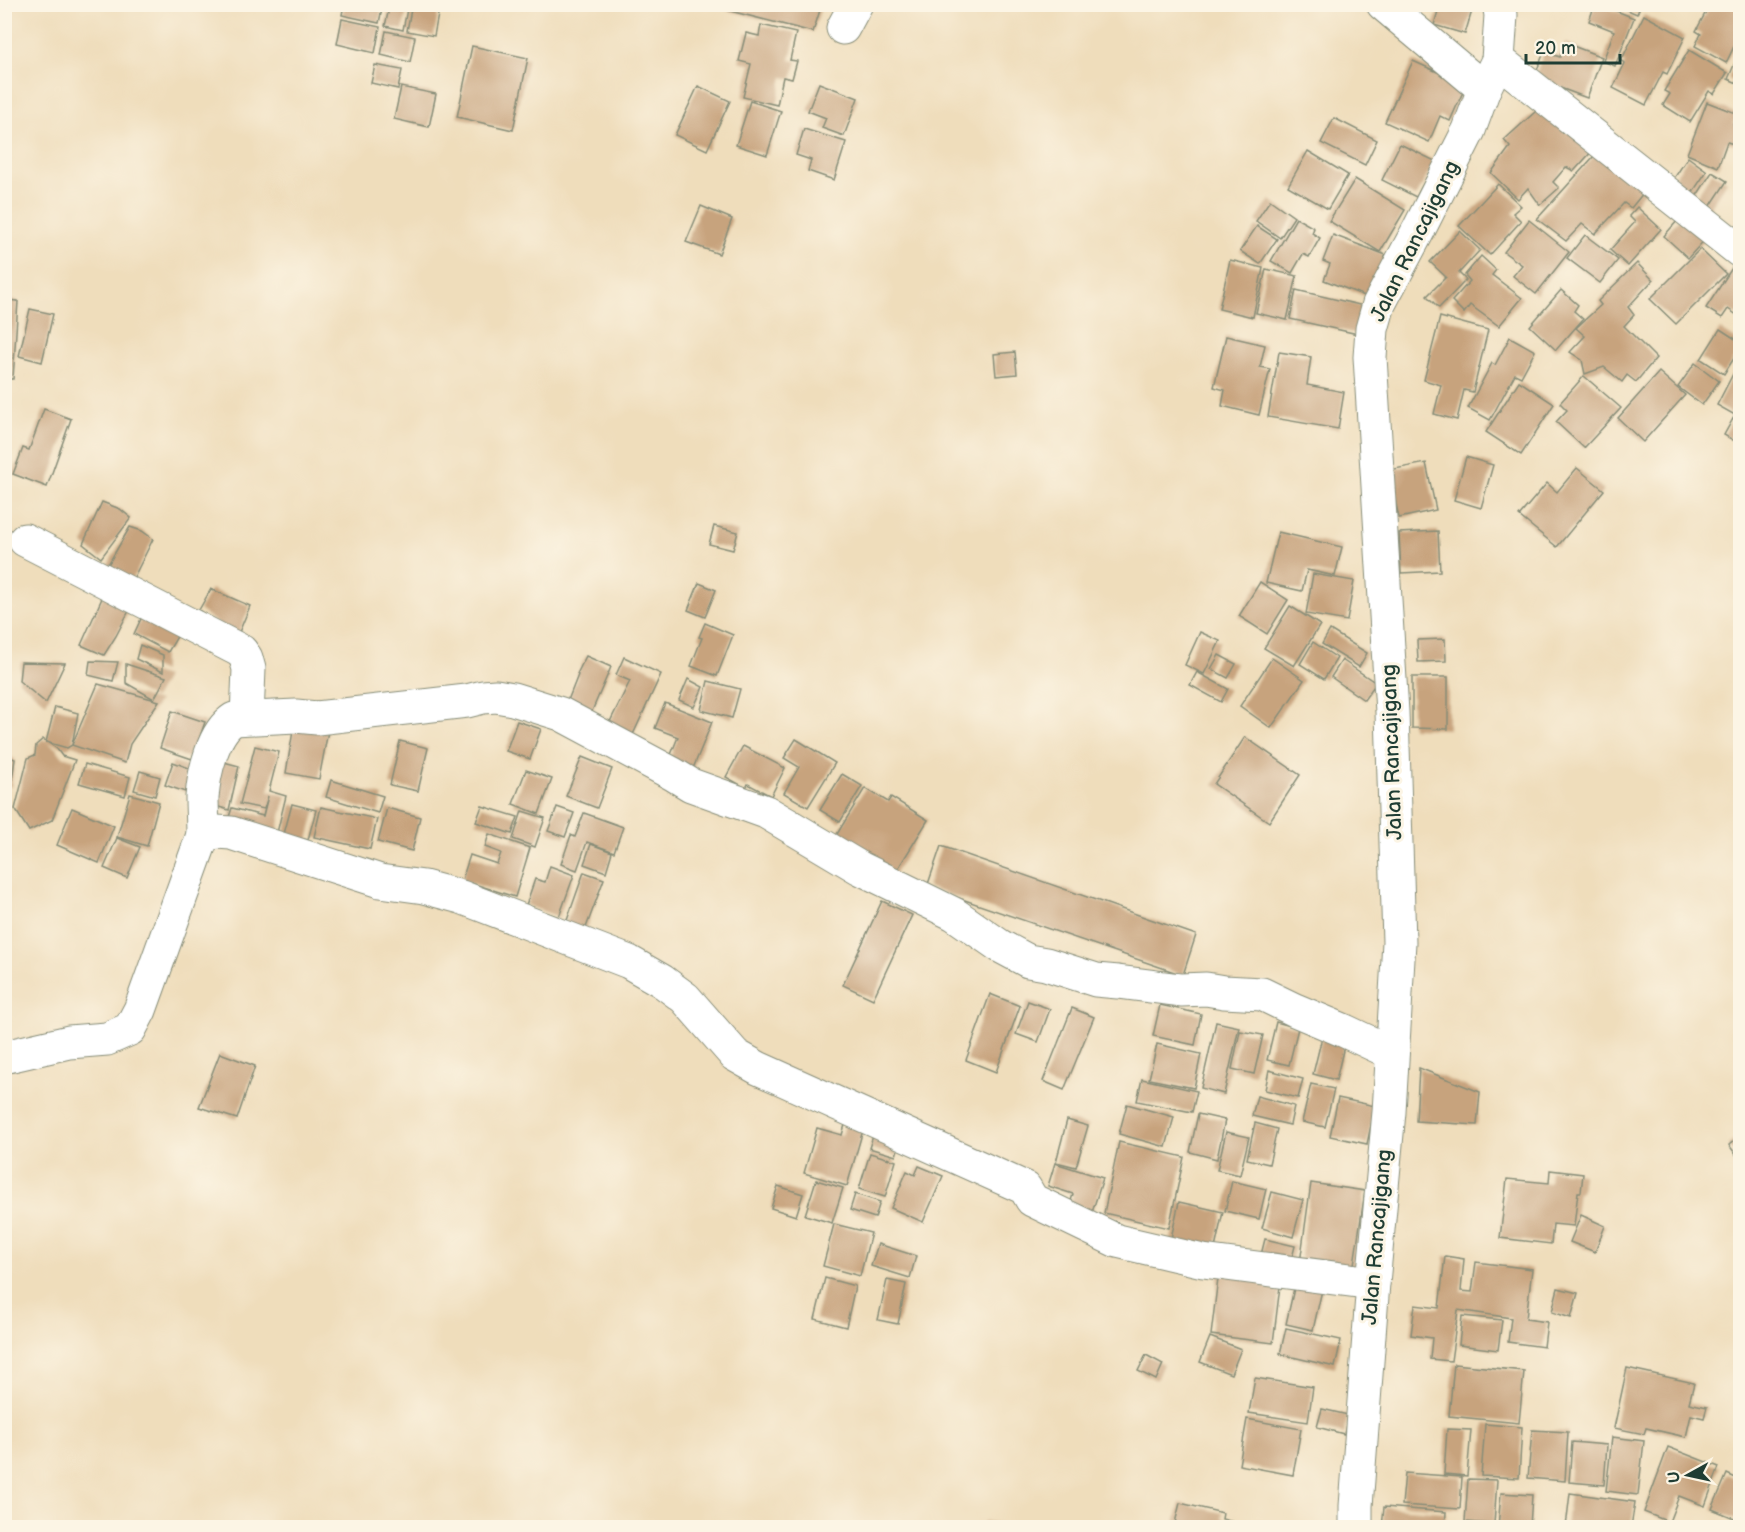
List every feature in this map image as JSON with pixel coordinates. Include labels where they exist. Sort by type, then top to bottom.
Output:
[{"type":"street","points":[[1383,4],[1484,88]]},
{"type":"street","name":"Jalan Rancajigang","points":[[1356,1527],[1373,1283],[1389,1112],[1398,930],[1392,712],[1370,357],[1372,329],[1379,304],[1469,130],[1484,88],[1498,60],[1501,15],[1499,4]]},
{"type":"street","points":[[1498,60],[1740,251]]},
{"type":"street","points":[[25,540],[241,651],[249,669],[247,717]]},
{"type":"street","points":[[4,1057],[69,1042],[107,1039],[130,1029],[140,1010],[203,835],[202,797],[207,769],[215,744],[228,723],[234,719],[247,717],[317,718],[496,696],[561,714],[691,785],[766,812],[860,868],[954,914],[1000,946],[1028,961],[1046,964],[1096,981],[1181,990],[1206,989],[1262,994],[1392,1053]]},
{"type":"street","points":[[203,835],[217,832],[231,833],[380,881],[424,887],[461,897],[629,962],[662,981],[685,998],[735,1054],[758,1068],[1025,1188],[1032,1200],[1118,1241],[1203,1261],[1373,1283]]},
{"type":"building","points":[[344,4],[383,4],[379,23],[342,15]]},
{"type":"building","points":[[390,4],[408,4],[403,30],[385,26]]},
{"type":"building","points":[[412,4],[440,4],[434,36],[407,31]]},
{"type":"building","points":[[727,4],[822,4],[813,32],[726,10]]},
{"type":"building","points":[[1440,4],[1474,4],[1465,34],[1434,25]]},
{"type":"building","points":[[1595,4],[1634,18],[1615,66],[1603,61],[1614,31],[1589,21]]},
{"type":"building","points":[[1613,4],[1641,4],[1637,14]]},
{"type":"building","points":[[1710,4],[1734,4],[1740,8],[1740,34],[1726,63],[1695,46],[1701,34],[1696,31]]},
{"type":"building","points":[[1644,15],[1685,37],[1667,74],[1663,72],[1646,105],[1613,88],[1625,63],[1621,61]]},
{"type":"building","points":[[342,19],[380,27],[375,53],[337,44]]},
{"type":"building","points":[[761,25],[796,33],[790,60],[797,61],[792,79],[783,77],[777,105],[743,97],[751,64],[739,61],[746,33],[759,36]]},
{"type":"building","points":[[386,31],[415,37],[410,62],[381,55]]},
{"type":"building","points":[[1565,43],[1602,57],[1587,98],[1534,78],[1544,52],[1560,57]]},
{"type":"building","points":[[472,46],[528,58],[513,130],[457,117]]},
{"type":"building","points":[[1689,50],[1727,73],[1714,94],[1709,91],[1690,122],[1663,105],[1670,94],[1664,91]]},
{"type":"building","points":[[1740,51],[1740,84],[1728,79]]},
{"type":"building","points":[[1413,61],[1466,85],[1450,121],[1440,116],[1429,142],[1385,122]]},
{"type":"building","points":[[375,65],[402,70],[398,89],[371,83]]},
{"type":"building","points":[[819,83],[858,98],[844,136],[822,128],[826,118],[808,111]]},
{"type":"building","points":[[698,86],[730,101],[707,150],[675,135]]},
{"type":"building","points":[[401,87],[436,94],[429,127],[394,119]]},
{"type":"building","points":[[750,101],[781,111],[767,155],[736,145]]},
{"type":"building","points":[[1707,102],[1738,114],[1733,124],[1740,128],[1734,144],[1727,142],[1718,167],[1687,154]]},
{"type":"building","points":[[1545,103],[1594,149],[1574,171],[1566,167],[1553,182],[1559,188],[1540,205],[1528,188],[1518,199],[1491,173],[1510,147],[1504,140]]},
{"type":"building","points":[[1334,118],[1377,140],[1365,165],[1321,143]]},
{"type":"building","points":[[804,129],[846,142],[834,180],[808,171],[811,160],[796,155]]},
{"type":"building","points":[[1400,144],[1435,161],[1416,197],[1382,180]]},
{"type":"building","points":[[1308,151],[1348,175],[1328,209],[1288,186]]},
{"type":"building","points":[[1595,155],[1649,186],[1631,208],[1624,203],[1595,234],[1582,224],[1566,241],[1537,219]]},
{"type":"building","points":[[1688,157],[1707,171],[1690,196],[1671,183]]},
{"type":"building","points":[[1712,172],[1727,181],[1708,210],[1694,200]]},
{"type":"building","points":[[1355,179],[1405,210],[1380,252],[1329,221]]},
{"type":"building","points":[[1498,184],[1521,206],[1513,213],[1521,221],[1490,255],[1459,226]]},
{"type":"building","points":[[1270,200],[1294,217],[1280,238],[1256,221]]},
{"type":"building","points":[[701,206],[732,219],[719,254],[686,242]]},
{"type":"building","points":[[1637,207],[1661,229],[1628,266],[1610,250],[1635,222],[1629,216]]},
{"type":"building","points":[[1685,212],[1710,234],[1688,258],[1664,236]]},
{"type":"building","points":[[1296,218],[1314,228],[1312,233],[1320,238],[1309,257],[1303,254],[1292,273],[1271,261]]},
{"type":"building","points":[[1529,220],[1569,252],[1536,294],[1513,276],[1522,265],[1504,252]]},
{"type":"building","points":[[1257,226],[1277,239],[1260,264],[1240,251]]},
{"type":"building","points":[[1460,231],[1480,250],[1459,273],[1466,280],[1439,308],[1427,296],[1446,277],[1430,262]]},
{"type":"building","points":[[1333,235],[1386,255],[1370,298],[1324,280],[1330,264],[1323,261]]},
{"type":"building","points":[[1585,235],[1618,260],[1600,283],[1567,258]]},
{"type":"building","points":[[1700,249],[1726,274],[1676,324],[1650,299]]},
{"type":"building","points":[[1481,256],[1496,270],[1492,275],[1522,298],[1499,326],[1470,305],[1464,313],[1452,301],[1470,281],[1465,275]]},
{"type":"building","points":[[1230,260],[1263,268],[1253,317],[1219,309]]},
{"type":"building","points":[[1637,263],[1653,280],[1628,307],[1634,315],[1624,326],[1656,358],[1636,382],[1627,375],[1622,382],[1604,367],[1585,374],[1582,360],[1570,352],[1585,336],[1576,328],[1601,305],[1598,301]]},
{"type":"building","points":[[1732,268],[1740,273],[1740,317],[1728,309],[1722,318],[1706,308]]},
{"type":"building","points":[[1266,269],[1297,276],[1287,320],[1256,313]]},
{"type":"building","points":[[1296,290],[1364,306],[1358,334],[1290,319]]},
{"type":"building","points":[[1561,290],[1578,305],[1574,311],[1583,319],[1556,350],[1530,326]]},
{"type":"building","points":[[4,300],[18,301],[13,379],[4,379]]},
{"type":"building","points":[[30,309],[53,314],[42,362],[19,356]]},
{"type":"building","points":[[1440,317],[1488,330],[1473,392],[1464,390],[1457,420],[1434,414],[1441,385],[1424,380]]},
{"type":"building","points":[[1720,329],[1740,342],[1740,349],[1724,374],[1701,359]]},
{"type":"building","points":[[1226,336],[1265,345],[1260,367],[1270,369],[1259,415],[1222,406],[1225,390],[1214,387]]},
{"type":"building","points":[[1510,337],[1535,351],[1521,377],[1515,374],[1490,420],[1468,408],[1492,363],[1495,365]]},
{"type":"building","points":[[1015,352],[1017,374],[996,376],[994,354]]},
{"type":"building","points":[[1279,352],[1311,357],[1307,385],[1344,392],[1338,429],[1268,417]]},
{"type":"building","points":[[1695,363],[1719,381],[1702,405],[1678,387]]},
{"type":"building","points":[[1659,372],[1685,395],[1643,442],[1618,418]]},
{"type":"building","points":[[1733,374],[1740,378],[1740,444],[1724,435],[1735,415],[1717,405]]},
{"type":"building","points":[[1584,376],[1621,408],[1584,448],[1556,422],[1567,410],[1560,403]]},
{"type":"building","points":[[1519,381],[1554,404],[1521,455],[1486,432]]},
{"type":"building","points":[[44,409],[71,419],[47,487],[13,474],[23,448],[29,450]]},
{"type":"building","points":[[1466,457],[1493,465],[1481,508],[1454,500]]},
{"type":"building","points":[[1426,463],[1436,510],[1399,518],[1389,470]]},
{"type":"building","points":[[1577,468],[1604,490],[1557,547],[1519,516],[1547,483],[1557,492]]},
{"type":"building","points":[[102,502],[120,509],[131,518],[101,558],[83,544]]},
{"type":"building","points":[[714,526],[738,532],[733,550],[709,544]]},
{"type":"building","points":[[130,527],[142,531],[153,539],[131,583],[106,568]]},
{"type":"building","points":[[1438,531],[1440,571],[1401,573],[1399,533]]},
{"type":"building","points":[[1278,532],[1342,547],[1335,576],[1307,570],[1302,591],[1266,583]]},
{"type":"building","points":[[1313,574],[1354,581],[1347,621],[1306,614]]},
{"type":"building","points":[[1260,582],[1288,600],[1267,634],[1239,616]]},
{"type":"building","points":[[699,583],[716,590],[705,617],[688,610]]},
{"type":"building","points":[[107,587],[133,603],[104,655],[81,645]]},
{"type":"building","points":[[211,589],[250,606],[237,637],[199,610]]},
{"type":"building","points":[[1290,606],[1320,625],[1294,666],[1264,648]]},
{"type":"building","points":[[146,608],[182,628],[168,652],[134,634]]},
{"type":"building","points":[[705,623],[733,635],[717,676],[691,666]]},
{"type":"building","points":[[1330,630],[1367,653],[1359,667],[1322,644]]},
{"type":"building","points":[[1200,632],[1220,641],[1204,674],[1185,665]]},
{"type":"building","points":[[1445,639],[1446,661],[1418,662],[1417,640]]},
{"type":"building","points":[[1313,642],[1337,658],[1324,679],[1300,664]]},
{"type":"building","points":[[140,645],[163,655],[163,672],[136,659]]},
{"type":"building","points":[[1219,655],[1236,664],[1228,678],[1211,669]]},
{"type":"building","points":[[586,656],[611,667],[589,718],[565,708]]},
{"type":"building","points":[[624,657],[661,674],[630,741],[606,730],[630,681],[616,675]]},
{"type":"building","points":[[1272,658],[1304,680],[1271,728],[1240,706]]},
{"type":"building","points":[[1342,660],[1376,683],[1364,700],[1331,677]]},
{"type":"building","points":[[90,661],[118,662],[113,681],[88,675]]},
{"type":"building","points":[[21,662],[65,663],[46,703],[19,681]]},
{"type":"building","points":[[126,664],[166,677],[154,699],[126,683]]},
{"type":"building","points":[[1197,672],[1228,689],[1221,702],[1190,685]]},
{"type":"building","points":[[1412,677],[1448,677],[1448,729],[1412,728]]},
{"type":"building","points":[[688,679],[703,687],[694,707],[679,700]]},
{"type":"building","points":[[708,681],[740,689],[732,718],[701,710]]},
{"type":"building","points":[[98,684],[159,701],[130,744],[125,763],[72,745]]},
{"type":"building","points":[[665,703],[712,722],[692,771],[668,762],[678,737],[655,728]]},
{"type":"building","points":[[55,707],[78,713],[72,745],[67,748],[46,742]]},
{"type":"building","points":[[172,711],[205,722],[192,759],[160,748]]},
{"type":"building","points":[[517,721],[541,729],[530,759],[506,751]]},
{"type":"building","points":[[294,725],[328,731],[319,779],[286,773]]},
{"type":"building","points":[[1245,737],[1300,775],[1269,822],[1214,784]]},
{"type":"building","points":[[43,739],[57,749],[62,756],[75,760],[52,820],[29,831],[15,809],[28,758],[35,755],[36,745]]},
{"type":"building","points":[[796,739],[835,763],[808,807],[784,793],[799,767],[784,758]]},
{"type":"building","points":[[400,741],[428,748],[418,791],[390,785]]},
{"type":"building","points":[[255,746],[279,752],[269,791],[286,796],[276,837],[228,820],[232,808],[263,816],[268,796],[264,809],[240,804]]},
{"type":"building","points":[[743,746],[785,768],[771,796],[748,784],[746,788],[726,777]]},
{"type":"building","points":[[4,755],[15,759],[11,787],[4,785]]},
{"type":"building","points":[[582,757],[612,769],[597,808],[566,796]]},
{"type":"building","points":[[220,761],[239,766],[229,810],[209,804]]},
{"type":"building","points":[[173,762],[205,774],[197,796],[165,785]]},
{"type":"building","points":[[85,764],[130,777],[125,796],[79,783]]},
{"type":"building","points":[[526,770],[552,779],[539,814],[513,804]]},
{"type":"building","points":[[140,771],[160,777],[155,796],[134,790]]},
{"type":"building","points":[[842,774],[862,786],[840,822],[820,810]]},
{"type":"building","points":[[331,780],[383,796],[378,813],[326,797]]},
{"type":"building","points":[[865,788],[888,802],[891,797],[928,820],[891,880],[831,844]]},
{"type":"building","points":[[130,794],[159,802],[147,846],[117,837]]},
{"type":"building","points":[[292,804],[316,810],[308,840],[284,834]]},
{"type":"building","points":[[482,806],[518,817],[512,834],[476,822]]},
{"type":"building","points":[[321,807],[377,819],[370,849],[314,837]]},
{"type":"building","points":[[557,807],[574,813],[565,837],[548,831]]},
{"type":"building","points":[[72,808],[114,826],[99,863],[57,845]]},
{"type":"building","points":[[387,808],[420,817],[412,851],[378,842]]},
{"type":"building","points":[[522,811],[545,818],[535,847],[513,839]]},
{"type":"building","points":[[584,813],[623,827],[614,852],[587,842],[577,870],[561,864],[571,835],[575,837]]},
{"type":"building","points":[[489,834],[530,848],[515,897],[462,880],[470,855],[497,864],[501,853],[485,847]]},
{"type":"building","points":[[117,838],[140,847],[127,878],[104,868]]},
{"type":"building","points":[[591,844],[612,852],[606,872],[584,864]]},
{"type":"building","points":[[941,846],[1196,935],[1183,975],[927,887]]},
{"type":"building","points":[[550,866],[574,875],[559,917],[526,905],[535,879],[545,882]]},
{"type":"building","points":[[584,872],[604,879],[584,933],[565,926]]},
{"type":"building","points":[[882,901],[912,915],[873,999],[843,985]]},
{"type":"building","points":[[990,994],[1020,1006],[996,1072],[966,1060]]},
{"type":"building","points":[[1028,1001],[1050,1009],[1038,1042],[1016,1034]]},
{"type":"building","points":[[1160,1005],[1201,1014],[1195,1045],[1153,1036]]},
{"type":"building","points":[[1072,1008],[1094,1017],[1064,1090],[1043,1081]]},
{"type":"building","points":[[1216,1022],[1239,1027],[1224,1094],[1201,1088]]},
{"type":"building","points":[[1276,1022],[1298,1028],[1289,1065],[1267,1060]]},
{"type":"building","points":[[1240,1031],[1263,1035],[1254,1074],[1232,1069]]},
{"type":"building","points":[[1322,1037],[1345,1042],[1336,1080],[1313,1074]]},
{"type":"building","points":[[1157,1044],[1201,1054],[1194,1088],[1149,1079]]},
{"type":"building","points":[[220,1053],[255,1066],[237,1119],[199,1107]]},
{"type":"building","points":[[1419,1068],[1480,1092],[1477,1125],[1416,1121]]},
{"type":"building","points":[[1269,1070],[1303,1079],[1298,1098],[1265,1090]]},
{"type":"building","points":[[1142,1079],[1197,1091],[1192,1112],[1137,1101]]},
{"type":"building","points":[[1311,1084],[1334,1089],[1325,1127],[1302,1122]]},
{"type":"building","points":[[1257,1096],[1294,1106],[1290,1125],[1252,1116]]},
{"type":"building","points":[[1338,1098],[1375,1106],[1367,1144],[1330,1136]]},
{"type":"building","points":[[1127,1104],[1174,1117],[1166,1147],[1119,1134]]},
{"type":"building","points":[[1198,1114],[1225,1120],[1217,1159],[1190,1152]]},
{"type":"building","points":[[847,1118],[865,1123],[847,1186],[804,1173],[817,1128],[842,1135]]},
{"type":"building","points":[[1067,1120],[1088,1126],[1076,1167],[1056,1162]]},
{"type":"building","points":[[1255,1123],[1277,1129],[1269,1164],[1247,1159]]},
{"type":"building","points":[[875,1130],[901,1137],[896,1156],[869,1148]]},
{"type":"building","points":[[1226,1132],[1249,1137],[1240,1175],[1217,1170]]},
{"type":"building","points":[[1740,1135],[1740,1160],[1729,1145]]},
{"type":"building","points":[[1119,1142],[1184,1157],[1169,1228],[1104,1213]]},
{"type":"building","points":[[870,1153],[896,1161],[885,1197],[859,1189]]},
{"type":"building","points":[[1055,1163],[1103,1178],[1089,1222],[1067,1215],[1073,1194],[1048,1186]]},
{"type":"building","points":[[919,1166],[943,1176],[923,1222],[891,1208],[907,1171],[915,1175]]},
{"type":"building","points":[[1550,1170],[1583,1174],[1581,1192],[1578,1192],[1574,1226],[1553,1224],[1551,1244],[1500,1238],[1507,1179],[1549,1183]]},
{"type":"building","points":[[816,1180],[843,1188],[832,1223],[805,1215]]},
{"type":"building","points":[[1232,1181],[1266,1189],[1259,1219],[1225,1211]]},
{"type":"building","points":[[1311,1183],[1365,1191],[1353,1271],[1300,1263]]},
{"type":"building","points":[[778,1186],[803,1194],[796,1216],[771,1208]]},
{"type":"building","points":[[1272,1192],[1303,1200],[1293,1237],[1262,1228]]},
{"type":"building","points":[[855,1194],[880,1202],[875,1218],[850,1210]]},
{"type":"building","points":[[1179,1202],[1223,1212],[1214,1253],[1170,1243]]},
{"type":"building","points":[[1581,1215],[1605,1226],[1595,1252],[1570,1242]]},
{"type":"building","points":[[834,1224],[871,1233],[860,1276],[823,1266]]},
{"type":"building","points":[[1265,1239],[1295,1246],[1289,1270],[1259,1263]]},
{"type":"building","points":[[878,1244],[916,1256],[910,1278],[871,1266]]},
{"type":"building","points":[[1445,1256],[1464,1259],[1461,1291],[1472,1292],[1476,1262],[1532,1269],[1526,1319],[1547,1322],[1544,1347],[1508,1342],[1511,1318],[1458,1310],[1451,1361],[1430,1359],[1432,1338],[1411,1335],[1415,1305],[1439,1308]]},
{"type":"building","points":[[1219,1270],[1281,1278],[1273,1343],[1211,1335]]},
{"type":"building","points":[[1297,1275],[1324,1281],[1313,1330],[1286,1324]]},
{"type":"building","points":[[825,1278],[855,1286],[846,1327],[815,1319]]},
{"type":"building","points":[[887,1280],[906,1284],[898,1324],[878,1320]]},
{"type":"building","points":[[1558,1288],[1578,1293],[1571,1318],[1552,1312]]},
{"type":"building","points":[[1462,1316],[1502,1320],[1498,1350],[1459,1345]]},
{"type":"building","points":[[1286,1328],[1341,1340],[1335,1367],[1280,1354]]},
{"type":"building","points":[[1210,1337],[1241,1349],[1231,1374],[1200,1362]]},
{"type":"building","points":[[1146,1355],[1163,1364],[1156,1380],[1138,1371]]},
{"type":"building","points":[[1454,1364],[1524,1371],[1519,1423],[1449,1416]]},
{"type":"building","points":[[1627,1368],[1694,1383],[1689,1403],[1707,1407],[1704,1418],[1691,1415],[1686,1437],[1646,1428],[1644,1434],[1614,1428]]},
{"type":"building","points":[[1255,1378],[1313,1387],[1308,1422],[1249,1413]]},
{"type":"building","points":[[1322,1409],[1348,1415],[1344,1434],[1317,1427]]},
{"type":"building","points":[[1247,1419],[1301,1429],[1293,1475],[1239,1465]]},
{"type":"building","points":[[1485,1424],[1522,1427],[1519,1478],[1481,1476]]},
{"type":"building","points":[[1447,1429],[1471,1430],[1467,1476],[1444,1474]]},
{"type":"building","points":[[1532,1430],[1568,1432],[1565,1481],[1528,1478]]},
{"type":"building","points":[[1612,1437],[1644,1441],[1638,1495],[1606,1491]]},
{"type":"building","points":[[1572,1442],[1607,1445],[1604,1485],[1569,1482]]},
{"type":"building","points":[[1668,1447],[1719,1467],[1705,1506],[1679,1496],[1669,1522],[1644,1512]]},
{"type":"building","points":[[1405,1473],[1462,1477],[1460,1509],[1402,1505]]},
{"type":"building","points":[[1727,1474],[1740,1480],[1740,1527],[1737,1527],[1739,1520],[1712,1509]]},
{"type":"building","points":[[1468,1479],[1497,1480],[1494,1524],[1465,1522]]},
{"type":"building","points":[[1501,1493],[1532,1495],[1530,1527],[1498,1527]]},
{"type":"building","points":[[1570,1493],[1635,1502],[1631,1527],[1566,1527]]},
{"type":"building","points":[[1180,1503],[1223,1513],[1222,1519],[1253,1527],[1174,1527]]},
{"type":"building","points":[[1384,1507],[1446,1512],[1445,1527],[1382,1527]]},
{"type":"building","points":[[984,1521],[1013,1526],[1013,1527],[983,1527]]}]
